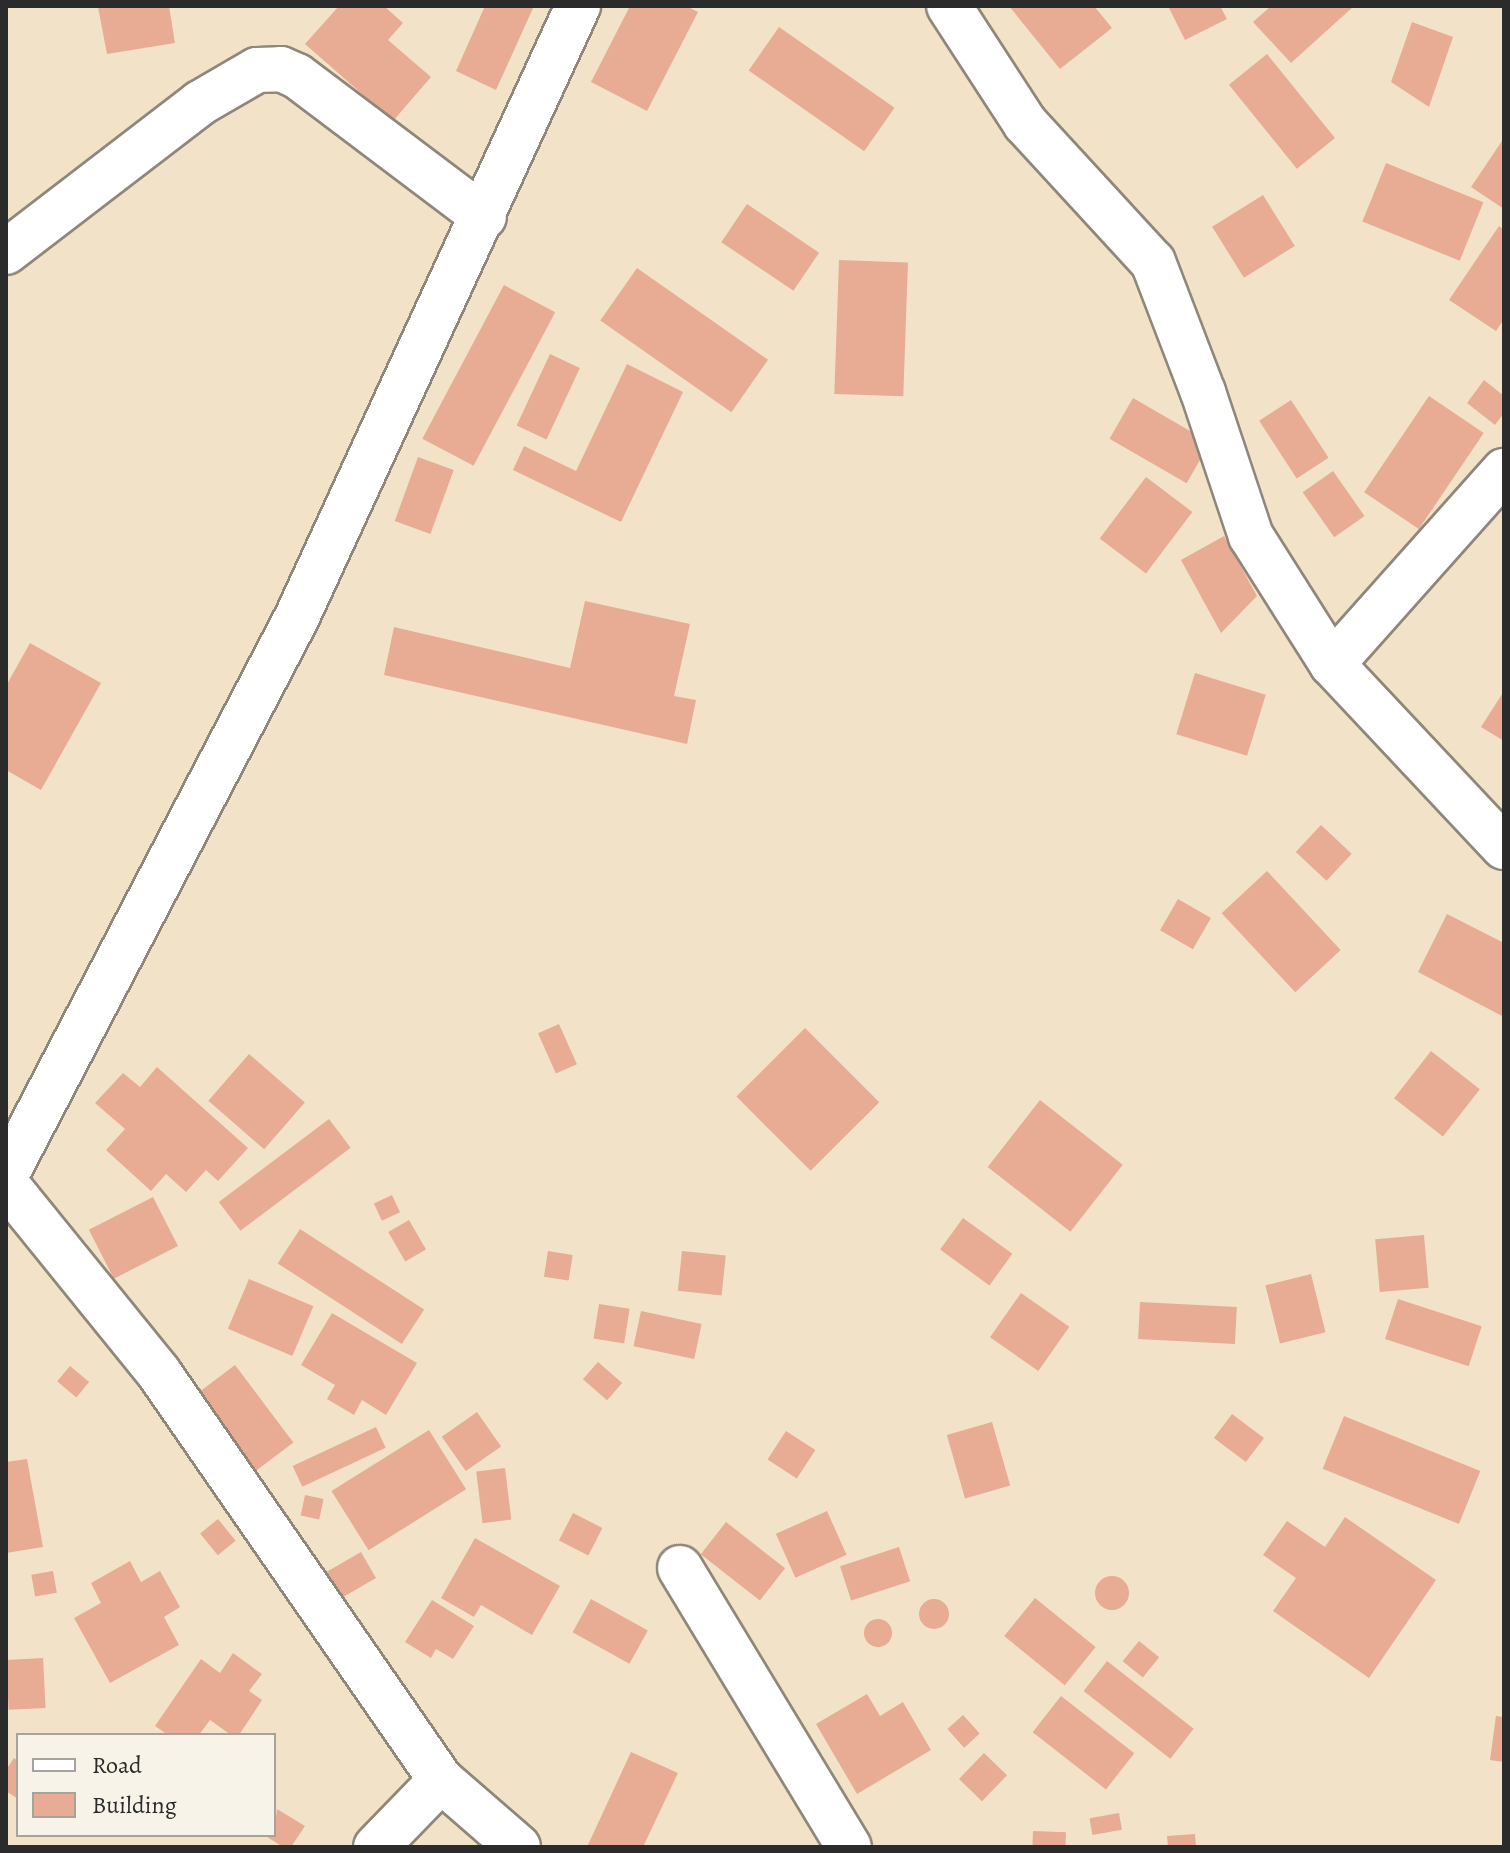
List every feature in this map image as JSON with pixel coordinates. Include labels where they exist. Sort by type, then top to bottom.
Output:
[{"type":"street","points":[[6,1175],[297,617],[484,217],[578,6]]},
{"type":"street","points":[[949,6],[1025,123],[1153,262],[1203,392],[1251,536],[1332,664],[1504,847]]},
{"type":"street","points":[[6,252],[200,103],[257,70],[281,69],[297,76],[484,217]]},
{"type":"street","points":[[1332,664],[1504,471]]},
{"type":"street","points":[[6,1184],[159,1373],[441,1780],[518,1847]]},
{"type":"street","points":[[680,1568],[849,1847]]},
{"type":"street","points":[[376,1847],[441,1780]]},
{"type":"building","points":[[169,6],[175,43],[107,54],[98,7]]},
{"type":"building","points":[[339,6],[384,6],[403,23],[388,40],[431,77],[393,121],[305,44]]},
{"type":"building","points":[[485,6],[534,6],[496,90],[456,71]]},
{"type":"building","points":[[630,6],[686,6],[698,12],[647,111],[591,82]]},
{"type":"building","points":[[1009,6],[1094,6],[1112,28],[1060,69]]},
{"type":"building","points":[[1168,6],[1220,6],[1227,19],[1185,40]]},
{"type":"building","points":[[1271,6],[1354,6],[1291,63],[1253,22]]},
{"type":"building","points":[[1412,22],[1453,37],[1429,107],[1391,82]]},
{"type":"building","points":[[779,27],[895,108],[864,151],[749,70]]},
{"type":"building","points":[[1267,54],[1335,138],[1297,169],[1229,85]]},
{"type":"building","points":[[1504,138],[1504,209],[1471,187]]},
{"type":"building","points":[[1386,163],[1483,202],[1460,261],[1362,221]]},
{"type":"building","points":[[1263,195],[1295,246],[1244,278],[1212,227]]},
{"type":"building","points":[[747,204],[819,253],[793,291],[721,242]]},
{"type":"building","points":[[1499,226],[1504,230],[1504,319],[1496,331],[1449,300]]},
{"type":"building","points":[[839,260],[908,262],[903,396],[834,394]]},
{"type":"building","points":[[637,268],[768,360],[731,412],[600,320]]},
{"type":"building","points":[[504,285],[555,312],[474,466],[422,439]]},
{"type":"building","points":[[550,354],[580,368],[547,440],[517,426]]},
{"type":"building","points":[[627,364],[683,392],[621,522],[513,470],[524,446],[576,471]]},
{"type":"building","points":[[1484,380],[1504,396],[1504,413],[1495,425],[1467,403]]},
{"type":"building","points":[[1429,396],[1484,433],[1419,529],[1364,492]]},
{"type":"building","points":[[1133,398],[1210,442],[1187,483],[1110,439]]},
{"type":"building","points":[[1291,400],[1329,458],[1297,479],[1259,421]]},
{"type":"building","points":[[418,457],[454,470],[430,534],[395,521]]},
{"type":"building","points":[[1333,471],[1365,516],[1334,537],[1303,492]]},
{"type":"building","points":[[1146,477],[1192,512],[1146,573],[1100,538]]},
{"type":"building","points":[[1224,536],[1257,596],[1221,633],[1181,560]]},
{"type":"building","points":[[585,601],[690,624],[674,696],[696,700],[687,744],[384,675],[394,627],[570,668]]},
{"type":"building","points":[[30,643],[101,683],[41,790],[6,770],[6,686]]},
{"type":"building","points":[[1195,673],[1266,695],[1247,756],[1176,734]]},
{"type":"building","points":[[1504,691],[1504,741],[1481,727]]},
{"type":"building","points":[[1321,825],[1352,854],[1326,881],[1296,852]]},
{"type":"building","points":[[1267,871],[1341,950],[1295,992],[1222,913]]},
{"type":"building","points":[[1178,899],[1211,918],[1193,949],[1160,930]]},
{"type":"building","points":[[1447,914],[1504,943],[1504,1017],[1418,972]]},
{"type":"building","points":[[559,1024],[577,1064],[556,1074],[538,1033]]},
{"type":"building","points":[[805,1028],[879,1102],[811,1171],[736,1097]]},
{"type":"building","points":[[1431,1051],[1480,1089],[1443,1136],[1394,1098]]},
{"type":"building","points":[[249,1054],[305,1103],[264,1149],[208,1101]]},
{"type":"building","points":[[157,1067],[248,1148],[218,1181],[206,1170],[186,1192],[166,1174],[151,1191],[106,1150],[125,1129],[95,1103],[123,1073],[140,1087]]},
{"type":"building","points":[[1040,1100],[1123,1165],[1070,1232],[988,1167]]},
{"type":"building","points":[[329,1119],[351,1148],[240,1231],[219,1202]]},
{"type":"building","points":[[392,1195],[400,1212],[382,1221],[374,1203]]},
{"type":"building","points":[[153,1197],[178,1246],[114,1279],[89,1230]]},
{"type":"building","points":[[963,1218],[1012,1254],[989,1285],[940,1250]]},
{"type":"building","points":[[409,1220],[426,1249],[405,1261],[388,1232]]},
{"type":"building","points":[[300,1229],[424,1310],[402,1344],[278,1263]]},
{"type":"building","points":[[1424,1235],[1429,1288],[1380,1292],[1375,1239]]},
{"type":"building","points":[[548,1251],[573,1255],[569,1281],[544,1277]]},
{"type":"building","points":[[682,1251],[726,1256],[722,1295],[678,1291]]},
{"type":"building","points":[[1311,1274],[1326,1332],[1280,1344],[1265,1285]]},
{"type":"building","points":[[249,1279],[313,1306],[292,1356],[228,1329]]},
{"type":"building","points":[[1021,1293],[1069,1327],[1038,1371],[990,1337]]},
{"type":"building","points":[[1398,1299],[1482,1326],[1469,1366],[1385,1339]]},
{"type":"building","points":[[1140,1302],[1237,1307],[1235,1344],[1138,1339]]},
{"type":"building","points":[[599,1304],[630,1309],[624,1343],[594,1339]]},
{"type":"building","points":[[641,1311],[702,1324],[694,1359],[634,1346]]},
{"type":"building","points":[[332,1313],[417,1363],[386,1415],[362,1400],[354,1415],[327,1399],[335,1385],[301,1365]]},
{"type":"building","points":[[598,1362],[622,1383],[607,1400],[583,1379]]},
{"type":"building","points":[[235,1365],[293,1442],[250,1475],[192,1397]]},
{"type":"building","points":[[70,1366],[89,1382],[76,1397],[57,1381]]},
{"type":"building","points":[[477,1412],[501,1446],[466,1471],[442,1437]]},
{"type":"building","points":[[1232,1414],[1264,1438],[1246,1462],[1214,1438]]},
{"type":"building","points":[[1344,1416],[1480,1471],[1459,1524],[1323,1469]]},
{"type":"building","points":[[992,1422],[1010,1485],[965,1498],[947,1435]]},
{"type":"building","points":[[376,1427],[386,1448],[302,1487],[293,1466]]},
{"type":"building","points":[[429,1430],[466,1489],[369,1550],[331,1491]]},
{"type":"building","points":[[786,1431],[815,1450],[797,1479],[767,1460]]},
{"type":"building","points":[[27,1459],[43,1547],[6,1553],[6,1462]]},
{"type":"building","points":[[505,1468],[511,1520],[483,1523],[476,1472]]},
{"type":"building","points":[[305,1495],[324,1499],[319,1519],[301,1516]]},
{"type":"building","points":[[827,1511],[847,1555],[795,1578],[776,1534]]},
{"type":"building","points":[[573,1513],[602,1528],[588,1556],[559,1541]]},
{"type":"building","points":[[1345,1517],[1436,1580],[1369,1678],[1273,1611],[1296,1578],[1263,1555],[1287,1521],[1325,1547]]},
{"type":"building","points":[[218,1519],[236,1541],[218,1555],[200,1533]]},
{"type":"building","points":[[726,1522],[785,1568],[760,1600],[701,1554]]},
{"type":"building","points":[[475,1538],[560,1586],[532,1635],[481,1605],[474,1617],[441,1598]]},
{"type":"building","points":[[899,1547],[910,1581],[851,1600],[840,1566]]},
{"type":"building","points":[[361,1552],[376,1578],[341,1598],[326,1572]]},
{"type":"building","points":[[130,1561],[141,1582],[160,1571],[180,1607],[164,1617],[179,1645],[110,1683],[74,1618],[101,1603],[91,1583]]},
{"type":"building","points":[[53,1571],[57,1593],[35,1596],[31,1575]]},
{"type":"building","points":[[1112,1576],[1124,1581],[1129,1593],[1124,1605],[1112,1610],[1100,1605],[1095,1593],[1100,1581]]},
{"type":"building","points":[[1035,1598],[1096,1647],[1065,1685],[1004,1636]]},
{"type":"building","points":[[591,1599],[648,1631],[629,1664],[573,1632]]},
{"type":"building","points":[[934,1599],[944,1604],[949,1614],[944,1624],[934,1629],[924,1624],[919,1614],[924,1604]]},
{"type":"building","points":[[432,1600],[474,1626],[453,1659],[436,1649],[431,1658],[405,1642]]},
{"type":"building","points":[[878,1619],[888,1623],[892,1633],[888,1643],[878,1647],[868,1643],[864,1633],[868,1623]]},
{"type":"building","points":[[1139,1641],[1159,1657],[1143,1678],[1123,1661]]},
{"type":"building","points":[[233,1653],[262,1674],[249,1691],[262,1700],[240,1733],[228,1733],[210,1720],[200,1733],[165,1733],[155,1726],[201,1659],[220,1673]]},
{"type":"building","points":[[43,1658],[46,1708],[9,1710],[6,1660]]},
{"type":"building","points":[[1107,1661],[1194,1729],[1170,1759],[1084,1691]]},
{"type":"building","points":[[867,1694],[880,1716],[903,1702],[931,1750],[857,1794],[816,1724]]},
{"type":"building","points":[[1061,1696],[1134,1753],[1106,1790],[1033,1732]]},
{"type":"building","points":[[963,1715],[980,1734],[964,1748],[947,1729]]},
{"type":"building","points":[[1496,1716],[1504,1717],[1504,1762],[1490,1760]]},
{"type":"building","points":[[631,1752],[678,1773],[643,1847],[587,1847]]},
{"type":"building","points":[[984,1753],[1007,1775],[982,1801],[959,1779]]},
{"type":"building","points":[[14,1758],[16,1760],[16,1798],[6,1791],[6,1770]]},
{"type":"building","points":[[277,1809],[305,1826],[291,1847],[283,1847],[267,1837],[276,1837]]},
{"type":"building","points":[[1119,1813],[1122,1830],[1092,1835],[1089,1818]]},
{"type":"building","points":[[1033,1831],[1066,1832],[1065,1847],[1032,1847]]},
{"type":"building","points":[[1195,1834],[1196,1847],[1168,1847],[1167,1836]]}]
